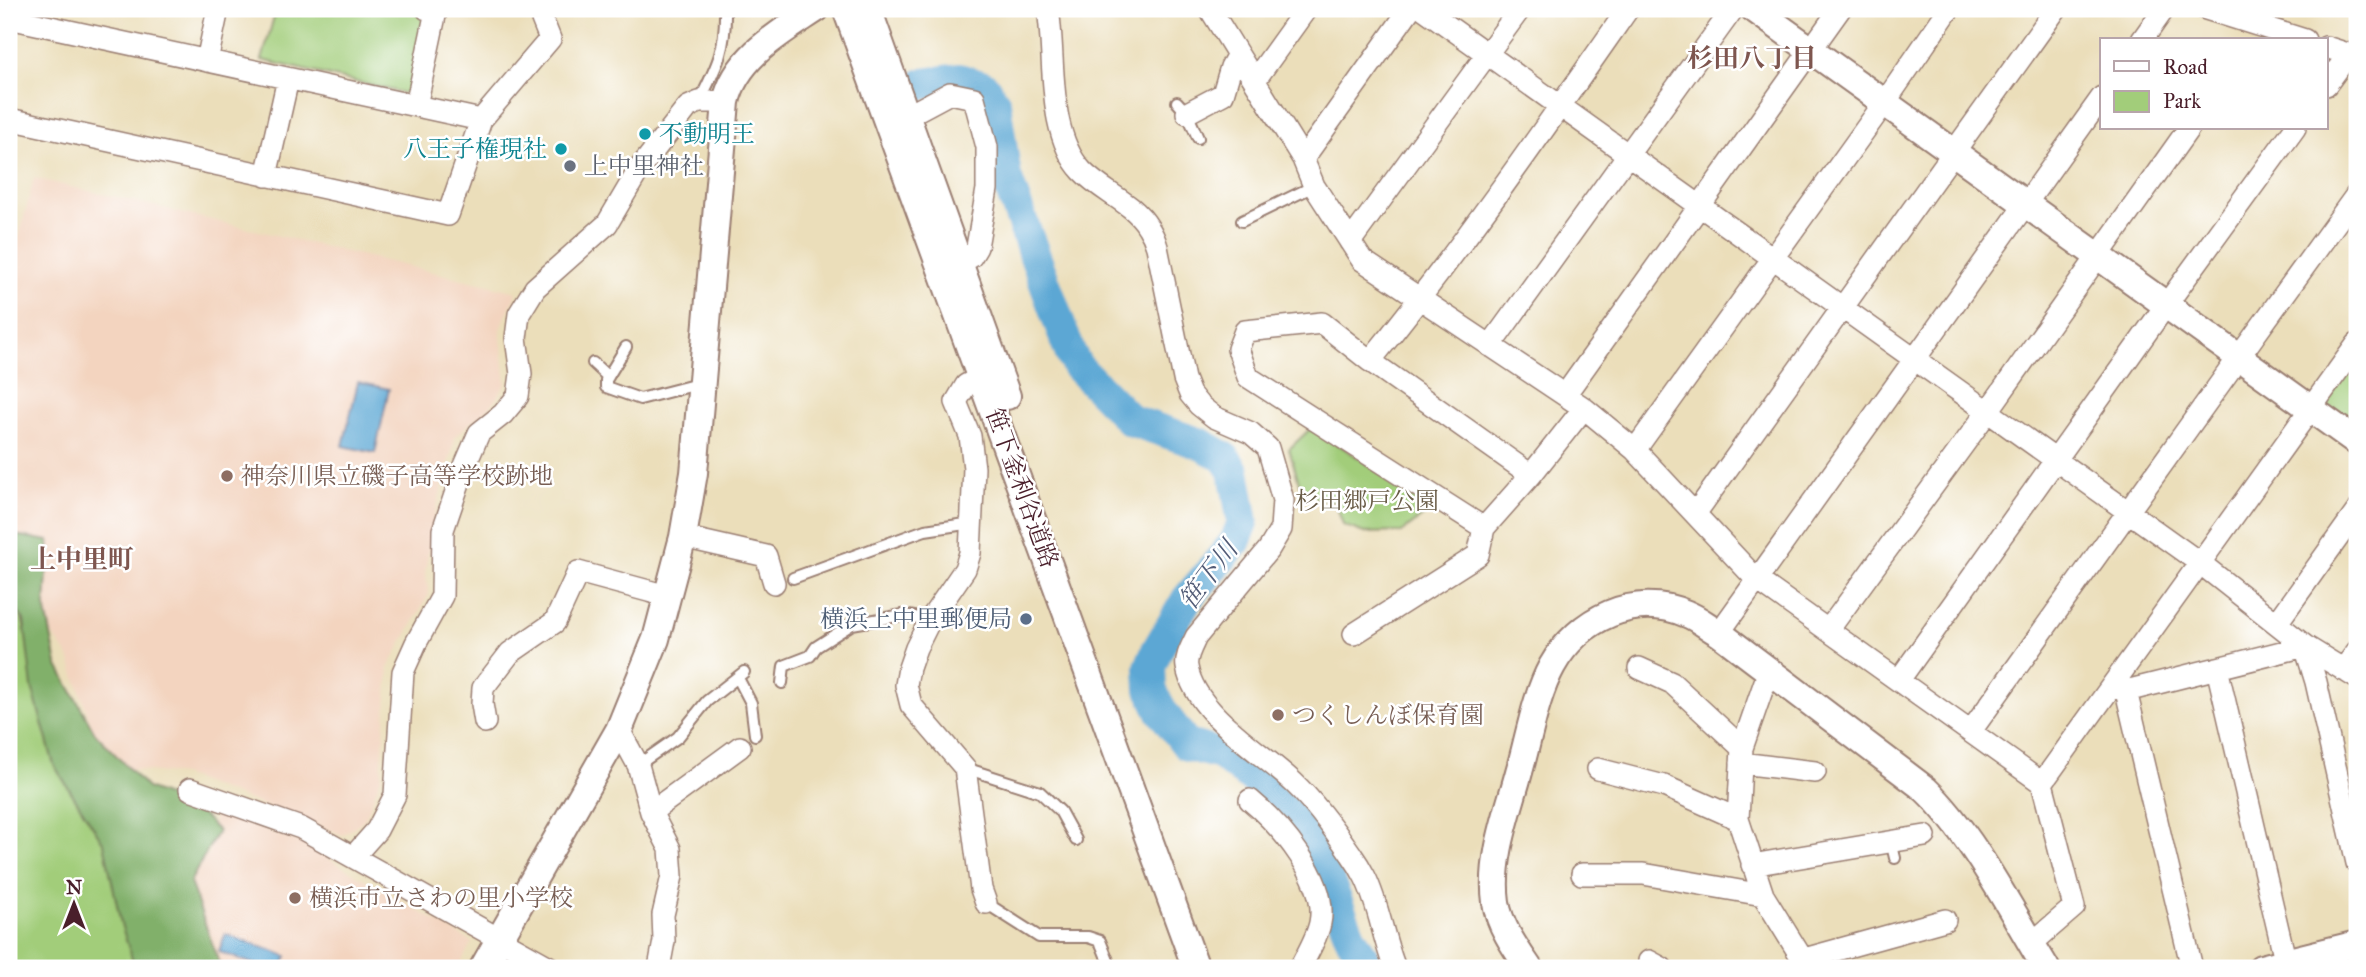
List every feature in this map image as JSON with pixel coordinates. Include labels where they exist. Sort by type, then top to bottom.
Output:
[{"type":"street","points":[[13,9],[9,17],[481,120]]},
{"type":"street","points":[[207,61],[218,9]]},
{"type":"street","points":[[416,106],[436,11],[427,9]]},
{"type":"street","points":[[9,119],[448,215],[481,120],[550,39],[538,9]]},
{"type":"street","points":[[353,857],[377,830],[395,795],[403,673],[442,596],[443,530],[464,468],[479,433],[503,414],[518,396],[521,374],[516,338],[519,314],[536,288],[607,224],[640,168],[688,107],[713,102],[729,86],[751,56],[816,9]]},
{"type":"street","name":"笹下釜利谷道路","points":[[846,9],[990,373],[1214,968]]},
{"type":"street","name":"笹下釜利谷道路","points":[[868,9],[959,261],[990,373],[1196,968]]},
{"type":"street","points":[[1048,9],[1058,120],[1070,155],[1102,189],[1129,207],[1149,227],[1157,247],[1184,379],[1191,394],[1199,405],[1214,417],[1251,433],[1268,448],[1283,500],[1281,529],[1269,549],[1196,637],[1189,652],[1187,666],[1198,695],[1209,708],[1238,738],[1294,783],[1332,827],[1366,877],[1385,945],[1395,968]]},
{"type":"street","points":[[1210,9],[1303,159],[1314,186],[1362,260],[1584,408],[1635,450],[1756,579],[2042,783],[2074,907],[2031,944]]},
{"type":"street","points":[[1255,80],[1306,9]]},
{"type":"street","points":[[1303,159],[1410,9]]},
{"type":"street","points":[[1424,9],[1699,207],[1773,257],[1842,310],[1914,358],[2054,461],[2200,563],[2305,646],[2350,674],[2357,651]]},
{"type":"street","points":[[1350,242],[1520,9]]},
{"type":"street","points":[[1370,361],[1419,300],[1628,9]]},
{"type":"street","points":[[1490,346],[1733,9]]},
{"type":"street","points":[[1754,9],[2357,442]]},
{"type":"street","points":[[1565,395],[1840,9]]},
{"type":"street","points":[[1635,450],[1949,9]]},
{"type":"street","points":[[1695,514],[2056,9]]},
{"type":"street","points":[[2143,38],[2164,9]]},
{"type":"street","points":[[2206,9],[2256,33],[2291,38]]},
{"type":"street","points":[[2328,48],[2353,56],[2328,83]]},
{"type":"street","points":[[1182,107],[1223,94],[1237,56]]},
{"type":"street","points":[[266,176],[288,79]]},
{"type":"street","points":[[907,116],[950,93],[974,99],[987,147],[987,189],[977,247],[971,257],[959,261]]},
{"type":"street","points":[[1719,633],[2100,100]]},
{"type":"street","points":[[484,968],[619,730],[656,639],[683,537],[694,473],[702,383],[713,102]]},
{"type":"street","points":[[1829,629],[2188,130]]},
{"type":"street","points":[[1899,680],[2165,305],[2294,130]]},
{"type":"street","points":[[1971,731],[2357,194]]},
{"type":"street","points":[[1484,528],[1248,377],[1238,349],[1245,331],[1322,323],[1370,361],[1531,475]]},
{"type":"street","points":[[2042,783],[2120,688],[2200,563],[2357,344]]},
{"type":"street","points":[[986,903],[981,889],[965,768],[911,705],[906,685],[909,668],[930,620],[965,569],[970,553],[974,468],[970,436],[957,402],[966,385],[990,373]]},
{"type":"street","points":[[1354,634],[1478,555],[1484,528],[1531,475],[1584,408]]},
{"type":"street","points":[[2277,623],[2357,511]]},
{"type":"street","points":[[683,537],[766,556],[784,580]]},
{"type":"street","points":[[485,722],[483,688],[510,653],[555,622],[578,572],[667,596]]},
{"type":"street","points":[[1529,968],[1515,947],[1500,915],[1496,904],[1495,881],[1498,850],[1541,694],[1551,667],[1575,634],[1593,620],[1638,606],[1686,613],[1719,633],[1925,789],[1944,807],[1966,839],[2046,968]]},
{"type":"street","points":[[2120,688],[2305,646]]},
{"type":"street","points":[[2305,646],[2316,682],[2357,863]]},
{"type":"street","points":[[1639,668],[1672,683],[1742,756],[1807,774]]},
{"type":"street","points":[[2217,668],[2277,966],[2357,944]]},
{"type":"street","points":[[1769,670],[1742,756],[1738,819],[1763,895],[1806,963],[1945,919]]},
{"type":"street","points":[[2120,688],[2192,968]]},
{"type":"street","points":[[619,730],[638,765],[650,812],[670,849],[672,876],[663,915],[664,941],[659,968]]},
{"type":"street","points":[[650,812],[747,741]]},
{"type":"street","points":[[1598,769],[1664,786],[1738,819]]},
{"type":"street","points":[[190,789],[301,828],[551,968]]},
{"type":"street","points":[[1250,800],[1270,817],[1293,843],[1310,874],[1321,908],[1320,925],[1300,968]]},
{"type":"street","points":[[1752,865],[1893,850],[1925,836]]},
{"type":"street","points":[[1582,874],[1643,874],[1763,895]]},
{"type":"lane","points":[[713,102],[718,64],[726,36],[725,9]]},
{"type":"lane","points":[[1182,107],[1198,138]]},
{"type":"lane","points":[[1242,221],[1314,186]]},
{"type":"lane","points":[[626,347],[608,377],[606,387],[640,399],[702,383]]},
{"type":"lane","points":[[593,363],[608,377]]},
{"type":"lane","points":[[784,580],[925,530],[972,523]]},
{"type":"lane","points":[[782,683],[784,666],[810,656],[816,647],[852,624],[904,615],[930,620]]},
{"type":"lane","points":[[638,765],[678,737],[707,701],[741,675],[751,703],[747,741]]},
{"type":"lane","points":[[965,768],[1040,792],[1060,811],[1076,840]]},
{"type":"lane","points":[[986,903],[1039,937],[1088,937],[1100,941],[1111,968]]},
{"type":"shaded area","name":"神奈川県立磯子高等学校跡地","points":[[34,178],[517,292],[500,329],[506,384],[491,406],[456,435],[434,517],[425,573],[429,594],[389,666],[381,777],[365,819],[343,835],[183,775],[124,768],[103,761],[69,657],[9,575],[9,275]]},
{"type":"shaded area","name":"横浜市立さわの里小学校","points":[[215,812],[300,842],[472,942],[458,968],[214,968],[185,859],[209,855]]},
{"type":"green space","points":[[276,9],[407,9],[427,13],[412,95],[262,60]]},
{"type":"green space","points":[[2353,363],[2357,366],[2357,416],[2353,423],[2323,404]]},
{"type":"green space","name":"杉田郷戸公園","points":[[1312,427],[1434,508],[1402,532],[1364,533],[1343,525],[1335,501],[1303,496],[1289,449]]},
{"type":"green space","points":[[9,534],[49,541],[45,606],[57,664],[95,733],[147,788],[195,807],[218,831],[190,882],[221,968],[135,968],[121,924],[104,844],[54,765],[32,687],[24,620],[9,601]]},
{"type":"green space","points":[[9,591],[14,593],[23,622],[49,737],[196,968],[9,968]]},
{"type":"water","points":[[358,382],[389,389],[375,453],[343,446]]},
{"type":"water","points":[[225,934],[287,956],[282,968],[265,968],[219,952]]},
{"type":"waterway","name":"笹下川","points":[[923,84],[959,79],[984,87],[995,103],[1006,177],[1077,366],[1130,420],[1201,444],[1224,457],[1234,472],[1243,522],[1235,542],[1187,599],[1157,650],[1150,667],[1151,689],[1162,712],[1187,745],[1220,754],[1256,781],[1304,830],[1319,855],[1350,936],[1370,968]]},
{"type":"place","name":"不動明王","points":[[645,134]]},
{"type":"place","name":"八王子権現社","points":[[561,149]]},
{"type":"place","name":"上中里神社","points":[[570,166]]},
{"type":"place","name":"神奈川県立磯子高等学校跡地","points":[[227,476]]},
{"type":"place","name":"横浜上中里郵便局","points":[[1026,619]]},
{"type":"place","name":"つくしんぼ保育園","points":[[1278,715]]},
{"type":"place","name":"横浜市立さわの里小学校","points":[[295,898]]},
{"type":"district","name":"杉田八丁目","points":[[1752,58]]},
{"type":"district","name":"上中里町","points":[[82,559]]}]
